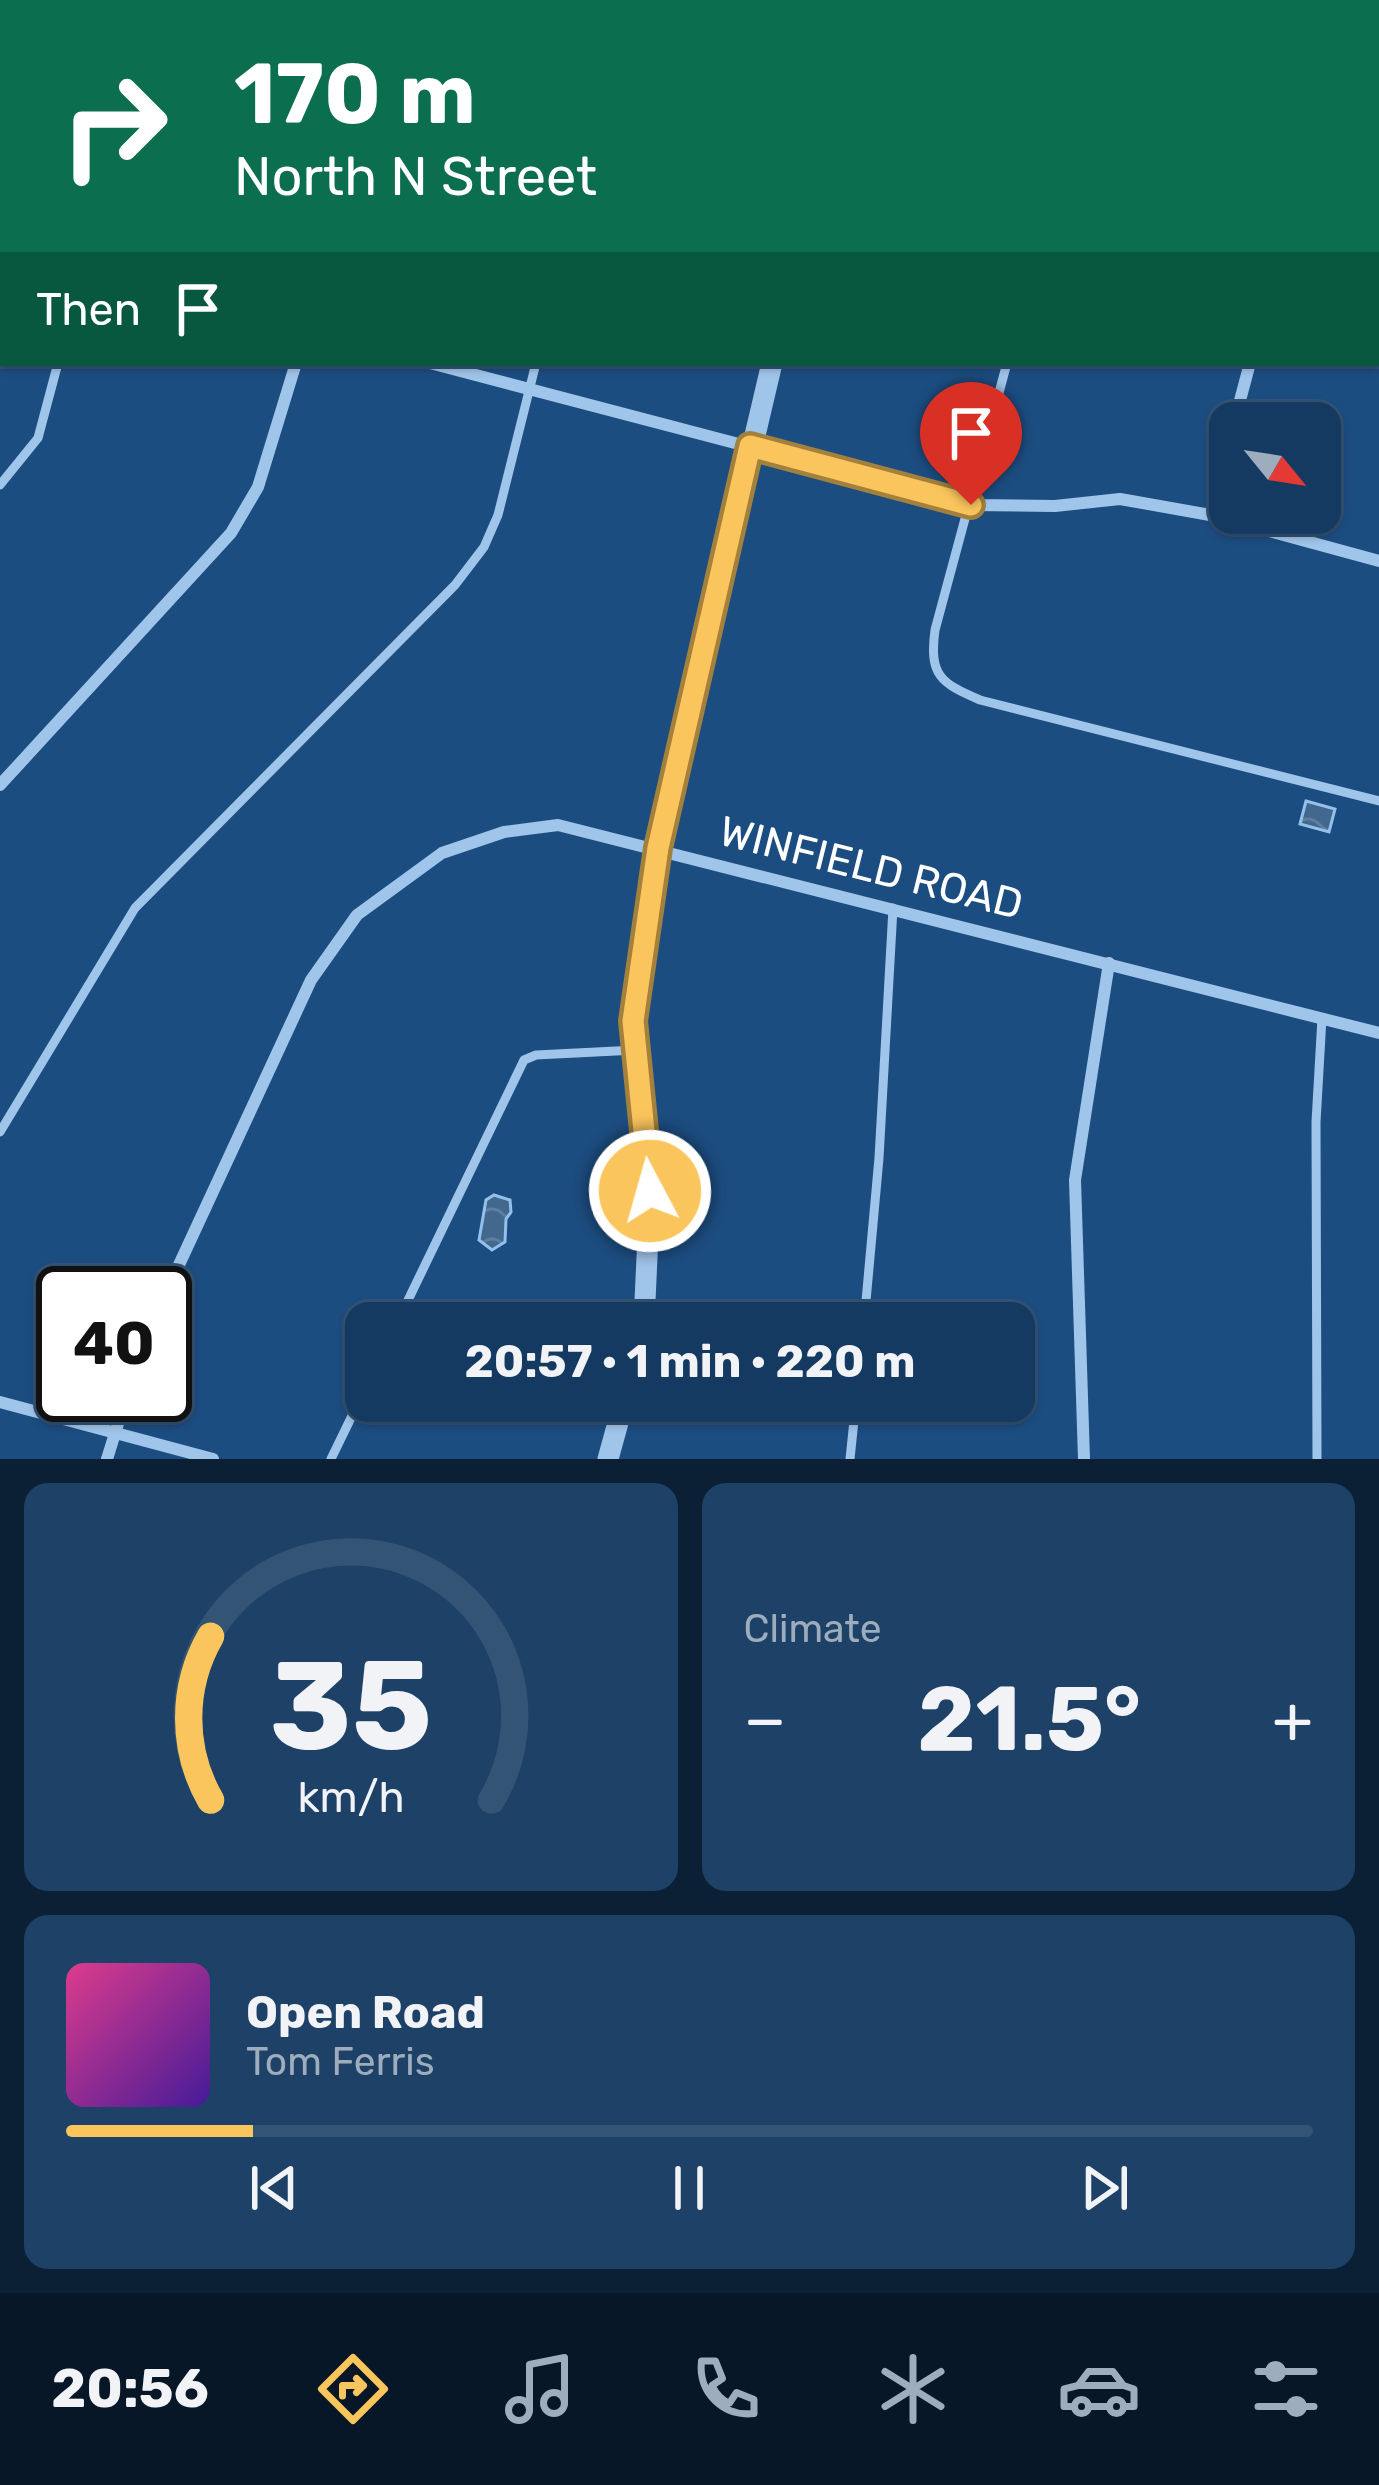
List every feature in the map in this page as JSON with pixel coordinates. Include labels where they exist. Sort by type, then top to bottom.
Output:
[{"type":"street","points":[[0,785],[231,533],[258,487],[295,366]]},
{"type":"street","points":[[442,366],[971,505],[1054,506],[1120,499],[1209,515]]},
{"type":"street","points":[[645,1302],[650,1191],[633,1021],[658,848],[771,366]]},
{"type":"street","points":[[1240,402],[1249,366]]},
{"type":"street","points":[[1280,534],[1379,561]]},
{"type":"street","name":"WINFIELD ROAD","points":[[178,1266],[311,980],[357,915],[442,853],[504,832],[558,825],[1379,1033]]},
{"type":"street","points":[[1084,1459],[1075,1180],[1109,963]]},
{"type":"street","points":[[0,1402],[213,1459]]},
{"type":"street","points":[[107,1459],[118,1422]]},
{"type":"street","points":[[608,1459],[618,1422]]},
{"type":"lane","points":[[0,485],[38,438],[57,366]]},
{"type":"lane","points":[[0,1132],[135,908],[455,585],[484,547],[498,515],[535,366]]},
{"type":"lane","points":[[1006,366],[934,630],[935,670],[952,688],[980,700],[1379,801]]},
{"type":"lane","points":[[866,1302],[892,908]]},
{"type":"lane","points":[[1317,1459],[1315,1216],[1322,1018]]},
{"type":"lane","points":[[408,1302],[524,1060],[536,1055],[636,1050]]},
{"type":"lane","points":[[331,1459],[349,1422]]},
{"type":"lane","points":[[850,1459],[854,1422]]},
{"type":"water","points":[[1306,801],[1335,809],[1329,832],[1300,824]]},
{"type":"water","points":[[494,1195],[510,1200],[511,1212],[505,1242],[492,1250],[479,1240],[486,1200]]},
{"type":"route","points":[[650,1191],[633,1021],[658,848],[750,446],[971,505]]}]
